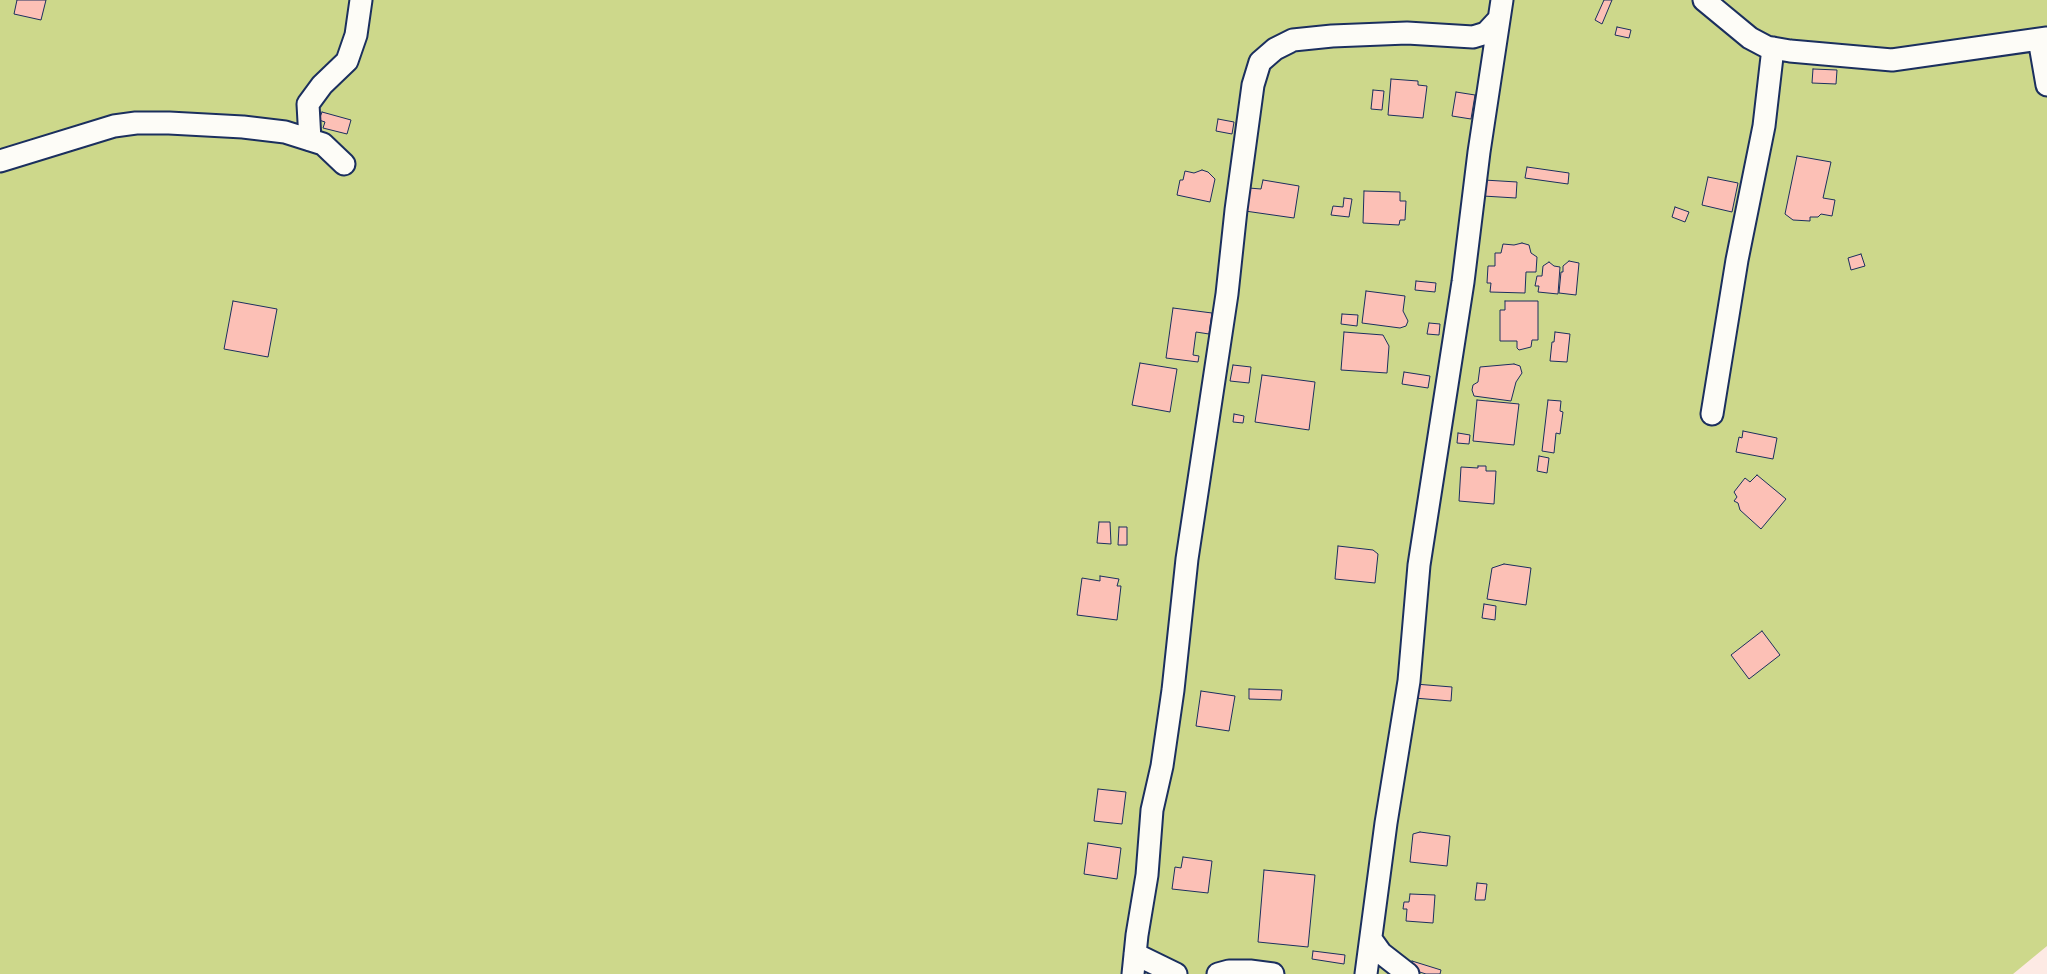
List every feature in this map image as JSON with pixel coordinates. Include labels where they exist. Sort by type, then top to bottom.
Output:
[{"type":"street","points":[[310,140],[308,104],[322,85],[347,61],[356,35],[361,0]]},
{"type":"street","points":[[1704,0],[1750,38],[1767,47],[1832,56],[1892,60],[2043,38],[2047,85]]},
{"type":"street","points":[[1366,974],[1386,823],[1409,681],[1419,565],[1464,282],[1479,152],[1500,9]]},
{"type":"street","points":[[1176,974],[1134,964],[1148,874],[1152,810],[1162,766],[1173,690],[1187,559],[1227,294],[1253,85],[1260,62],[1275,49],[1293,40],[1407,32],[1473,37],[1486,33],[1500,9]]},
{"type":"street","points":[[1712,414],[1737,260],[1764,126],[1773,48]]},
{"type":"street","points":[[0,161],[114,126],[136,123],[242,127],[285,132],[323,144],[344,164]]},
{"type":"street","points":[[1371,939],[1380,953],[1408,974]]},
{"type":"street","points":[[1218,974],[1229,971],[1250,970],[1273,974]]},
{"type":"green space","points":[[0,0],[2047,0],[2047,946],[2013,974],[0,974]]},
{"type":"building","points":[[17,0],[46,0],[41,20],[14,14]]},
{"type":"building","points":[[1604,0],[1612,0],[1602,24],[1595,20]]},
{"type":"building","points":[[1617,27],[1631,30],[1629,38],[1615,35]]},
{"type":"building","points":[[1813,69],[1837,70],[1836,84],[1812,83]]},
{"type":"building","points":[[1391,79],[1418,81],[1418,85],[1427,86],[1423,118],[1388,115]]},
{"type":"building","points":[[1373,90],[1384,91],[1382,110],[1371,109]]},
{"type":"building","points":[[1456,92],[1475,95],[1471,119],[1452,116]]},
{"type":"building","points":[[322,112],[351,120],[347,134],[323,128],[325,122],[319,120]]},
{"type":"building","points":[[1218,119],[1234,122],[1232,134],[1216,131]]},
{"type":"building","points":[[1797,156],[1831,162],[1823,198],[1835,200],[1832,216],[1821,214],[1818,217],[1810,217],[1810,221],[1793,220],[1785,214]]},
{"type":"building","points":[[1527,167],[1569,173],[1568,184],[1525,178]]},
{"type":"building","points":[[1202,170],[1208,172],[1215,179],[1210,202],[1177,195],[1180,180],[1183,180],[1185,171],[1194,173]]},
{"type":"building","points":[[1708,177],[1738,183],[1732,212],[1702,205]]},
{"type":"building","points":[[1263,180],[1299,186],[1294,218],[1245,211],[1249,188],[1261,189]]},
{"type":"building","points":[[1484,180],[1517,182],[1516,198],[1483,196]]},
{"type":"building","points":[[1364,191],[1400,192],[1400,201],[1406,201],[1405,220],[1400,220],[1399,225],[1363,223]]},
{"type":"building","points":[[1344,198],[1352,199],[1349,217],[1331,215],[1333,206],[1343,207]]},
{"type":"building","points":[[1675,207],[1689,212],[1685,222],[1672,217]]},
{"type":"building","points":[[1522,243],[1529,245],[1531,253],[1537,257],[1536,272],[1526,272],[1525,293],[1490,292],[1491,283],[1487,283],[1488,266],[1495,266],[1495,253],[1501,253],[1503,244],[1514,245]]},
{"type":"building","points":[[1861,254],[1865,266],[1851,270],[1848,258]]},
{"type":"building","points":[[1569,261],[1579,263],[1576,295],[1559,293],[1561,272],[1563,272],[1563,266]]},
{"type":"building","points":[[1549,262],[1554,266],[1560,267],[1558,294],[1538,292],[1539,286],[1535,286],[1537,276],[1542,276],[1543,266]]},
{"type":"building","points":[[1416,281],[1436,283],[1435,292],[1415,290]]},
{"type":"building","points":[[1366,291],[1405,296],[1403,311],[1408,321],[1406,326],[1400,328],[1362,323]]},
{"type":"building","points":[[233,301],[277,309],[268,357],[224,349]]},
{"type":"building","points":[[1505,301],[1538,301],[1538,340],[1532,340],[1531,347],[1519,350],[1517,348],[1517,341],[1500,341],[1500,310],[1505,310]]},
{"type":"building","points":[[1173,308],[1212,313],[1209,334],[1196,332],[1193,355],[1199,356],[1198,362],[1166,358]]},
{"type":"building","points":[[1342,314],[1358,315],[1357,326],[1341,324]]},
{"type":"building","points":[[1429,323],[1440,324],[1439,335],[1427,334]]},
{"type":"building","points":[[1344,332],[1383,335],[1389,346],[1387,373],[1341,370]]},
{"type":"building","points":[[1555,332],[1570,334],[1567,362],[1550,361]]},
{"type":"building","points":[[1140,363],[1177,369],[1170,412],[1132,405]]},
{"type":"building","points":[[1514,364],[1520,366],[1522,373],[1516,382],[1511,401],[1474,396],[1473,385],[1478,382],[1480,367]]},
{"type":"building","points":[[1233,365],[1251,367],[1249,383],[1230,381]]},
{"type":"building","points":[[1404,372],[1430,376],[1428,388],[1402,384]]},
{"type":"building","points":[[1262,375],[1315,382],[1309,430],[1255,422]]},
{"type":"building","points":[[1477,400],[1519,404],[1514,445],[1473,441]]},
{"type":"building","points":[[1548,400],[1561,401],[1560,411],[1563,412],[1560,434],[1556,433],[1554,453],[1542,451]]},
{"type":"building","points":[[1234,414],[1244,416],[1243,423],[1233,422]]},
{"type":"building","points":[[1743,431],[1777,438],[1773,459],[1736,452],[1739,437],[1742,438]]},
{"type":"building","points":[[1458,433],[1470,435],[1469,444],[1457,443]]},
{"type":"building","points":[[1539,456],[1549,458],[1547,473],[1537,471]]},
{"type":"building","points":[[1478,466],[1486,466],[1486,471],[1496,471],[1494,504],[1459,501],[1461,467],[1478,468]]},
{"type":"building","points":[[1757,475],[1786,499],[1761,529],[1740,510],[1738,503],[1734,501],[1737,497],[1734,492],[1745,478],[1750,482]]},
{"type":"building","points":[[1099,522],[1110,522],[1111,544],[1097,543]]},
{"type":"building","points":[[1119,527],[1127,527],[1127,545],[1118,545]]},
{"type":"building","points":[[1338,546],[1373,550],[1378,554],[1375,583],[1335,579]]},
{"type":"building","points":[[1504,564],[1531,568],[1526,605],[1487,599],[1492,568]]},
{"type":"building","points":[[1100,576],[1119,579],[1117,586],[1121,586],[1117,620],[1077,615],[1082,578],[1100,581]]},
{"type":"building","points":[[1484,604],[1496,606],[1495,620],[1482,618]]},
{"type":"building","points":[[1762,631],[1780,655],[1749,679],[1731,655]]},
{"type":"building","points":[[1415,684],[1452,687],[1451,701],[1414,698]]},
{"type":"building","points":[[1249,689],[1282,690],[1281,700],[1249,699]]},
{"type":"building","points":[[1201,691],[1235,696],[1229,731],[1196,726]]},
{"type":"building","points":[[1098,789],[1126,792],[1122,824],[1094,821]]},
{"type":"building","points":[[1420,832],[1450,836],[1447,866],[1410,862],[1413,834]]},
{"type":"building","points":[[1088,843],[1121,848],[1117,879],[1084,874]]},
{"type":"building","points":[[1183,857],[1212,861],[1208,893],[1172,889],[1175,867],[1181,868]]},
{"type":"building","points":[[1264,870],[1315,875],[1308,947],[1258,942]]},
{"type":"building","points":[[1477,883],[1487,884],[1485,900],[1475,900]]},
{"type":"building","points":[[1410,894],[1435,895],[1433,923],[1406,921],[1407,909],[1403,909],[1404,902],[1409,902]]},
{"type":"building","points":[[1313,951],[1345,955],[1344,964],[1312,959]]},
{"type":"building","points":[[1412,961],[1441,970],[1440,974],[1426,974],[1410,969]]}]
